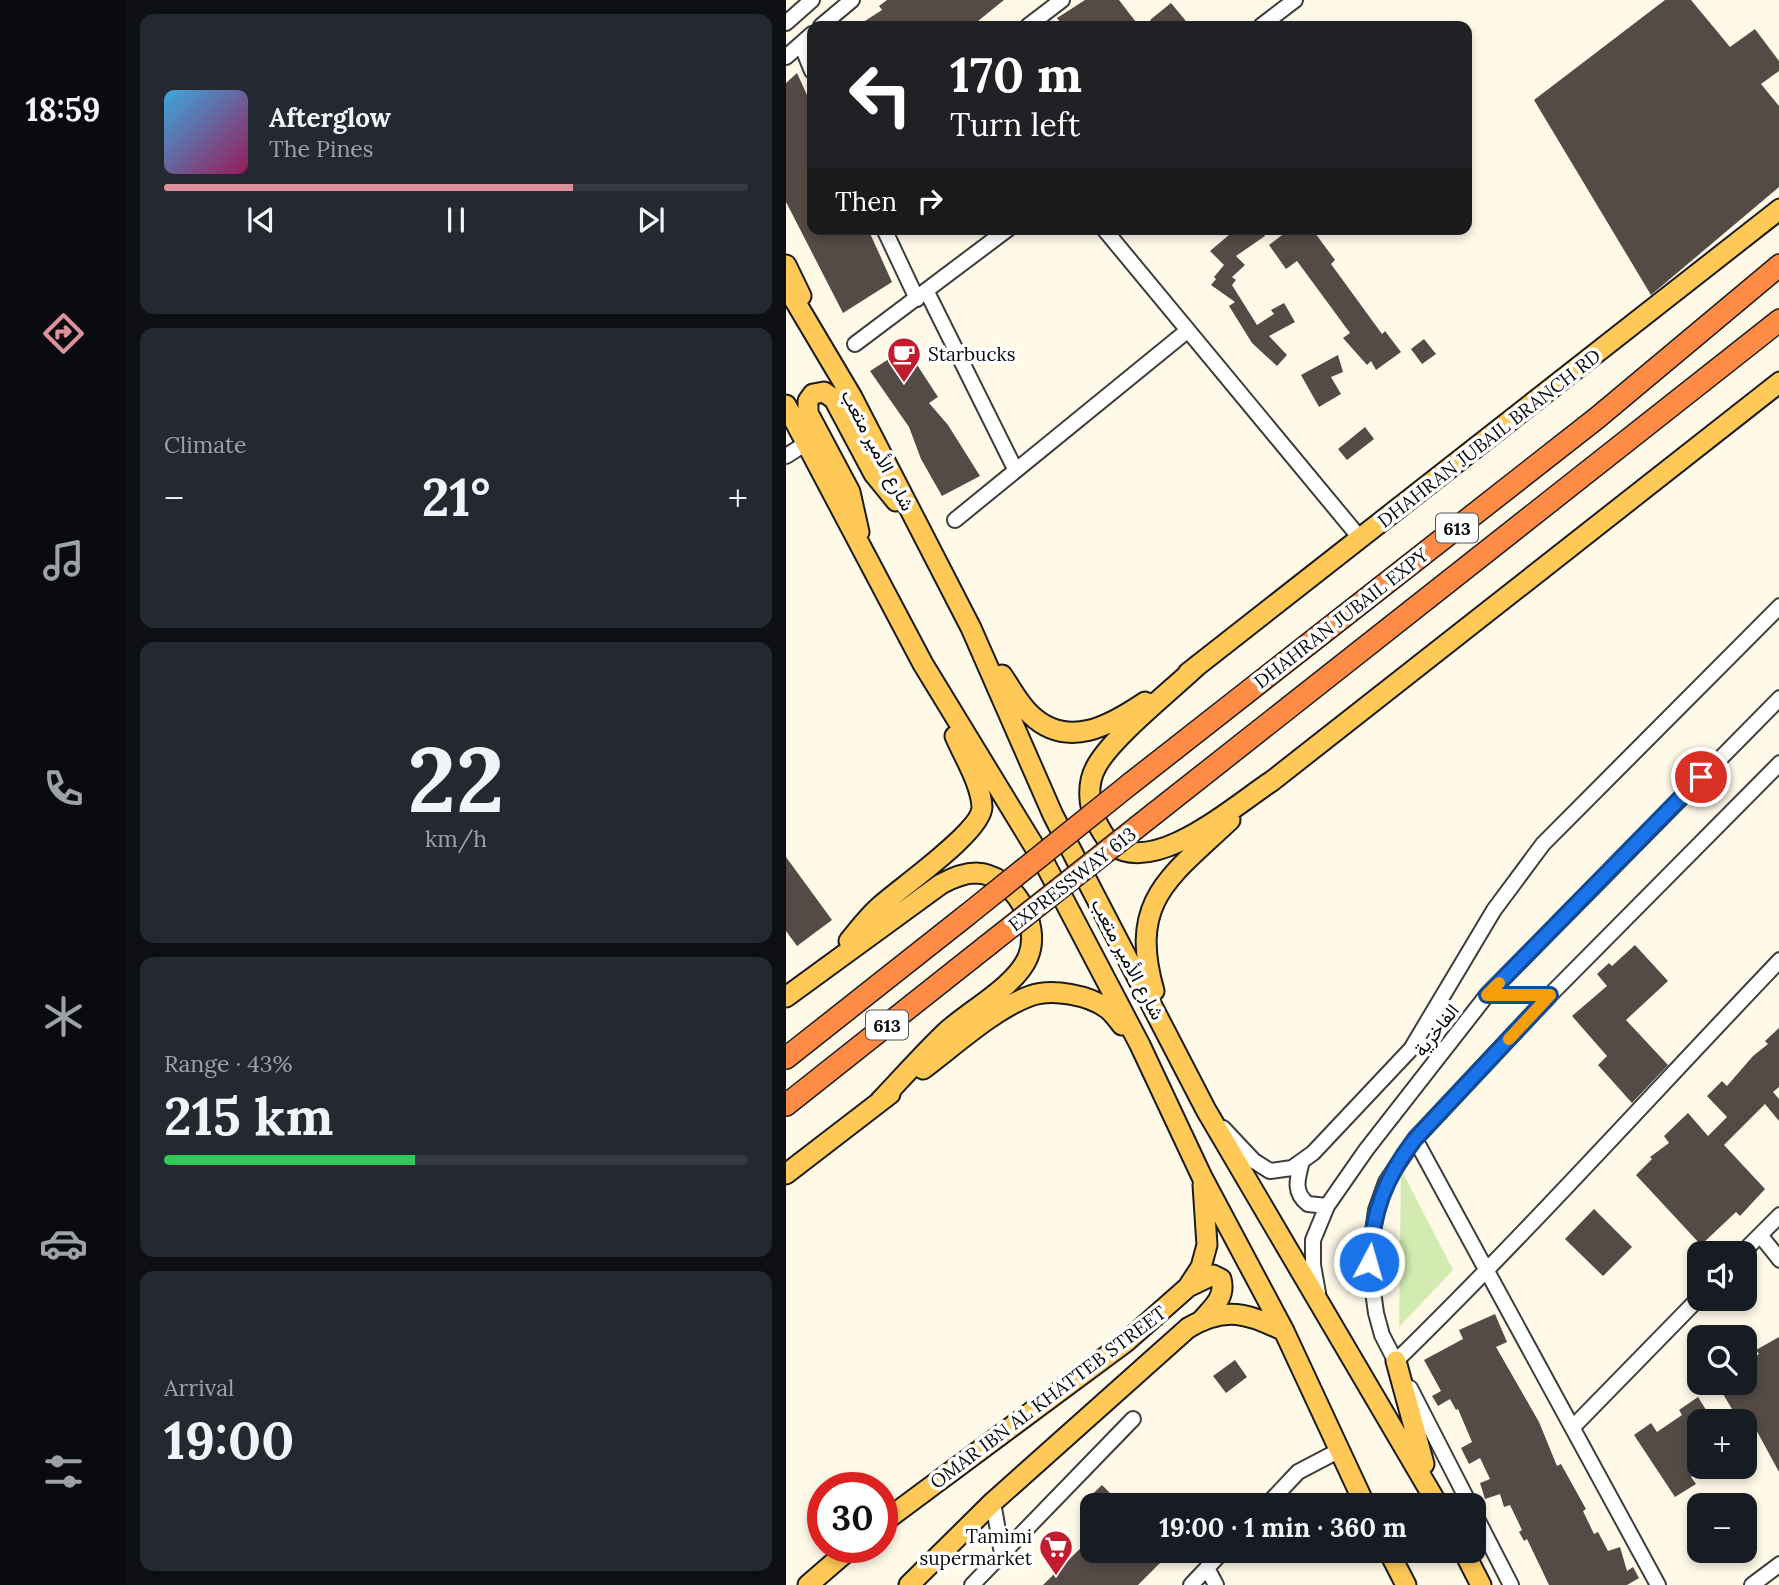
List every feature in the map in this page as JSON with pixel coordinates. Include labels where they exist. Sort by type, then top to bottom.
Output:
[{"type":"highway","name":"DHAHRAN JUBAIL EXPY","points":[[1130,784],[1597,418],[1779,265]]},
{"type":"highway","name":"DHAHRAN JUBAIL EXPY","points":[[1155,814],[1779,320]]},
{"type":"highway","name":"EXPRESSWAY 613","points":[[786,1058],[1130,784]]},
{"type":"highway","name":"EXPRESSWAY 613","points":[[786,1105],[1155,814]]},
{"type":"main road","name":"DHAHRAN JUBAIL BRANCH RD","points":[[1198,665],[1779,209]]},
{"type":"main road","points":[[786,265],[852,397]]},
{"type":"main road","name":"شارع الأمير متعب","points":[[786,286],[852,397],[971,628],[1053,815],[1206,1110],[1431,1493]]},
{"type":"main road","points":[[1198,665],[1104,753],[1096,767],[1090,781],[1094,818],[1111,845],[1128,852],[1162,851],[1183,841],[1272,781],[1779,382]]},
{"type":"main road","points":[[864,554],[850,492],[808,413],[808,401],[813,394],[824,392],[834,399],[874,474],[921,532]]},
{"type":"main road","name":"شارع الأمير متعب","points":[[786,408],[923,664],[1039,853],[1140,1045],[1202,1177],[1284,1331],[1359,1493]]},
{"type":"main road","points":[[971,628],[1029,713],[1048,727],[1064,732],[1092,731],[1118,721],[1198,665]]},
{"type":"main road","points":[[833,961],[876,909],[961,838],[979,819],[982,809],[974,781],[923,664]]},
{"type":"main road","points":[[1164,1028],[1146,966],[1144,946],[1145,926],[1153,904],[1163,886],[1185,863],[1272,781]]},
{"type":"main road","points":[[786,997],[941,884],[958,875],[978,873],[992,877],[1008,887],[1024,908],[1031,925],[1032,940],[1023,967],[946,1032],[880,1101]]},
{"type":"main road","points":[[786,1174],[997,1015],[1031,996],[1058,993],[1087,999],[1108,1009],[1140,1045]]},
{"type":"main road","name":"OMAR IBN AL KHATTEB STREET","points":[[898,1511],[1127,1341],[1188,1287],[1201,1267],[1207,1245],[1208,1225],[1202,1177]]},
{"type":"main road","points":[[1188,1287],[1201,1278],[1213,1275],[1221,1279],[1224,1288],[1220,1298],[1202,1320]]},
{"type":"main road","name":"OMAR IBN AL KHATTEB STREET","points":[[909,1585],[992,1502],[1188,1328],[1202,1320],[1228,1314],[1254,1317],[1284,1331]]},
{"type":"main road","points":[[1396,1361],[1433,1493]]},
{"type":"main road","points":[[808,1585],[833,1563]]},
{"type":"main road","points":[[1395,1563],[1407,1585]]},
{"type":"main road","points":[[1470,1563],[1481,1585]]},
{"type":"street","points":[[786,23],[812,0]]},
{"type":"street","points":[[828,21],[852,0]]},
{"type":"street","points":[[1035,21],[1062,0]]},
{"type":"street","points":[[1268,21],[1295,0]]},
{"type":"street","points":[[786,57],[807,39]]},
{"type":"street","points":[[801,44],[807,59]]},
{"type":"street","points":[[887,235],[1015,468]]},
{"type":"street","points":[[855,344],[1000,235]]},
{"type":"street","points":[[1109,235],[1360,538]]},
{"type":"street","points":[[955,520],[1015,468],[1187,331]]},
{"type":"street","points":[[786,456],[803,439]]},
{"type":"street","points":[[1206,1110],[1254,1161],[1270,1171],[1283,1171],[1302,1161],[1411,1049],[1494,910],[1543,844],[1779,606]]},
{"type":"street","name":"الفاخرية","points":[[1320,1304],[1313,1265],[1313,1240],[1327,1206],[1366,1150],[1487,995],[1779,698]]},
{"type":"street","points":[[1464,1493],[1382,1335],[1376,1313],[1369,1262],[1376,1210],[1386,1182],[1415,1139],[1550,995],[1779,762]]},
{"type":"street","points":[[1396,1361],[1488,1271],[1779,960]]},
{"type":"street","points":[[1487,995],[1550,995]]},
{"type":"street","points":[[1415,1139],[1658,1585]]},
{"type":"street","points":[[1302,1161],[1296,1182],[1298,1192],[1308,1204],[1327,1206]]},
{"type":"street","points":[[1754,1241],[1779,1215]]},
{"type":"street","points":[[1760,1235],[1779,1260]]},
{"type":"street","points":[[1573,1427],[1687,1310]]},
{"type":"street","points":[[972,1585],[1133,1419]]},
{"type":"street","points":[[1278,1493],[1298,1472],[1338,1451]]},
{"type":"street","points":[[992,1502],[1002,1554]]},
{"type":"street","points":[[1486,1536],[1511,1585]]},
{"type":"street","points":[[1191,1585],[1212,1563]]},
{"type":"street","points":[[1752,1585],[1779,1564]]},
{"type":"street","points":[[1207,1568],[1216,1585]]},
{"type":"green space","points":[[1401,1169],[1453,1270],[1399,1327]]},
{"type":"building","points":[[887,0],[1004,0],[978,21],[865,21],[882,10],[879,6]]},
{"type":"building","points":[[1085,0],[1119,0],[1135,21],[1059,21],[1057,18]]},
{"type":"building","points":[[1665,0],[1691,0],[1730,47],[1755,29],[1779,61],[1779,71],[1761,84],[1779,106],[1779,187],[1651,295],[1534,100]]},
{"type":"building","points":[[1171,3],[1186,21],[1151,21]]},
{"type":"building","points":[[797,73],[807,95],[807,235],[871,235],[892,282],[843,313],[786,202],[786,83]]},
{"type":"building","points":[[1229,235],[1265,236],[1236,256],[1245,265],[1232,277],[1236,280],[1232,285],[1257,325],[1274,314],[1271,310],[1284,303],[1295,322],[1269,336],[1287,355],[1277,366],[1252,343],[1229,306],[1235,302],[1211,285],[1224,265],[1210,251]]},
{"type":"building","points":[[1282,235],[1316,235],[1335,260],[1331,264],[1382,334],[1385,331],[1401,352],[1376,370],[1371,361],[1367,365],[1343,338],[1350,333],[1297,261],[1286,269],[1269,245]]},
{"type":"building","points":[[1424,339],[1436,354],[1422,364],[1411,349]]},
{"type":"building","points":[[906,348],[938,397],[929,403],[948,425],[980,476],[942,496],[921,459],[909,427],[870,371]]},
{"type":"building","points":[[1338,355],[1343,372],[1331,377],[1341,394],[1319,407],[1301,375]]},
{"type":"building","points":[[1365,427],[1374,439],[1347,460],[1338,449]]},
{"type":"building","points":[[786,857],[832,920],[797,946],[786,931]]},
{"type":"building","points":[[1635,945],[1668,981],[1626,1020],[1668,1065],[1632,1103],[1598,1065],[1607,1056],[1572,1016],[1607,986],[1597,974],[1609,963],[1612,966]]},
{"type":"building","points":[[1779,1028],[1779,1087],[1773,1092],[1779,1099],[1779,1121],[1765,1104],[1724,1145],[1765,1189],[1740,1216],[1736,1212],[1705,1241],[1697,1241],[1636,1175],[1652,1159],[1650,1157],[1669,1143],[1664,1136],[1688,1113],[1708,1136],[1727,1117],[1707,1096],[1722,1081],[1727,1086],[1753,1056],[1768,1044],[1765,1041]]},
{"type":"building","points":[[1594,1209],[1632,1247],[1603,1276],[1565,1239]]},
{"type":"building","points":[[1495,1314],[1507,1342],[1496,1347],[1539,1422],[1557,1466],[1561,1464],[1586,1509],[1583,1511],[1594,1534],[1598,1532],[1608,1551],[1620,1547],[1627,1571],[1633,1567],[1639,1578],[1627,1585],[1549,1585],[1527,1539],[1524,1541],[1519,1532],[1522,1530],[1510,1505],[1504,1507],[1500,1494],[1486,1499],[1480,1483],[1490,1479],[1480,1458],[1469,1464],[1461,1448],[1472,1442],[1458,1409],[1456,1410],[1450,1399],[1438,1406],[1432,1396],[1441,1391],[1424,1360],[1463,1339],[1459,1330]]},
{"type":"building","points":[[1779,1337],[1779,1472],[1757,1431],[1757,1409],[1732,1409],[1724,1395],[1757,1395],[1757,1349]]},
{"type":"building","points":[[1235,1360],[1247,1377],[1226,1393],[1213,1376]]},
{"type":"building","points":[[1698,1397],[1706,1409],[1687,1409],[1687,1479],[1692,1479],[1696,1484],[1675,1497],[1634,1435],[1651,1423],[1657,1432],[1682,1415],[1679,1410]]},
{"type":"building","points":[[1102,1485],[1110,1493],[1094,1493]]},
{"type":"building","points":[[1080,1549],[1080,1563],[1160,1563],[1138,1585],[1043,1585]]},
{"type":"slow traffic","points":[[1499,983],[1487,995],[1550,995],[1509,1039]]},
{"type":"place","name":"Starbucks","points":[[904,384]]},
{"type":"place","name":"Tamimi supermarket","points":[[1056,1577]]},
{"type":"route","points":[[1369,1262],[1376,1210],[1386,1182],[1399,1161],[1415,1139],[1550,995],[1487,995],[1701,777]]}]
